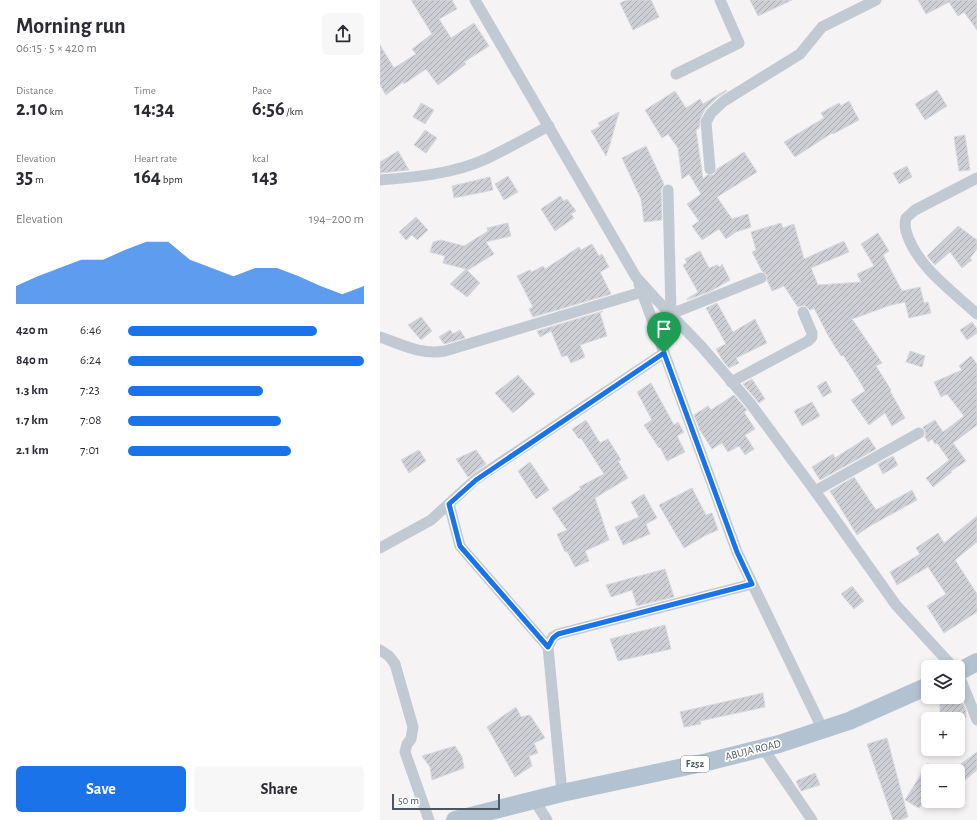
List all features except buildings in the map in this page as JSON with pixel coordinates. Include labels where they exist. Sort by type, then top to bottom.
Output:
[{"type":"main road","points":[[965,668],[977,662]]},
{"type":"main road","name":"ABUJA ROAD","points":[[455,820],[534,800],[707,762],[763,748],[849,721],[921,689]]},
{"type":"street","points":[[475,0],[636,277],[737,552],[823,730]]},
{"type":"street","points":[[676,74],[738,43],[720,0]]},
{"type":"street","points":[[710,169],[706,122],[711,113],[724,101],[800,54],[822,27],[876,0]]},
{"type":"street","points":[[380,180],[417,176],[461,167],[485,159],[549,126]]},
{"type":"street","points":[[977,178],[915,210],[906,218],[905,230],[915,251],[932,274],[977,314]]},
{"type":"street","points":[[668,190],[671,314]]},
{"type":"street","points":[[636,277],[702,347],[750,403],[896,605],[947,660]]},
{"type":"street","points":[[671,314],[761,278]]},
{"type":"street","points":[[380,336],[422,352],[434,353],[642,292]]},
{"type":"street","points":[[731,382],[808,341],[812,337],[812,333],[803,312]]},
{"type":"street","points":[[380,548],[431,520],[476,480],[664,353]]},
{"type":"street","points":[[815,491],[919,433]]},
{"type":"street","points":[[449,504],[460,546],[548,647]]},
{"type":"street","points":[[562,794],[548,647],[553,638],[558,634],[752,584]]},
{"type":"street","points":[[380,650],[389,656],[395,664],[413,727],[411,739],[407,744],[405,752],[429,820]]},
{"type":"street","points":[[965,690],[977,720]]},
{"type":"street","points":[[763,748],[812,820]]},
{"type":"street","points":[[534,800],[546,820]]},
{"type":"route","points":[[664,353],[737,552],[752,584],[558,634],[553,638],[548,647],[460,546],[449,504],[476,480],[664,353]]}]
